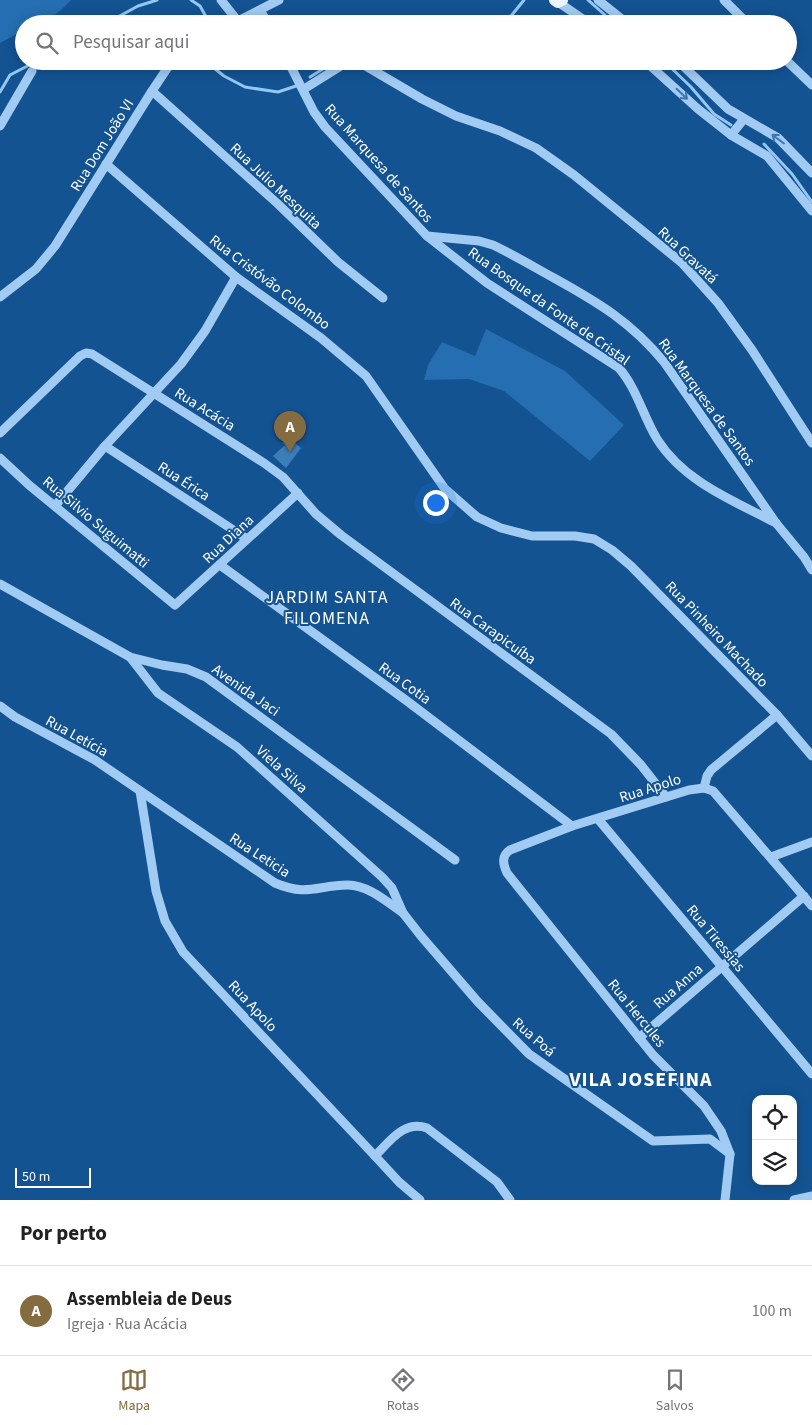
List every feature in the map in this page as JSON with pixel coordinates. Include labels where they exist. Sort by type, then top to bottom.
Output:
[{"type":"street","points":[[221,0],[231,15]]},
{"type":"street","points":[[250,15],[279,0]]},
{"type":"street","points":[[598,0],[617,15]]},
{"type":"street","points":[[724,0],[739,15]]},
{"type":"street","points":[[558,1],[577,15]]},
{"type":"street","points":[[260,10],[263,15]]},
{"type":"street","name":"Rua Dom João VI","points":[[0,297],[36,269],[55,246],[166,70]]},
{"type":"street","name":"Rua Marquesa de Santos","points":[[293,70],[314,112],[325,127],[427,236],[479,241],[493,245],[601,304],[651,346],[776,523],[804,557],[812,570]]},
{"type":"street","points":[[304,89],[334,70]]},
{"type":"street","name":"Rua Gravatá","points":[[373,70],[422,99],[456,116],[500,131],[536,148],[574,175],[682,263],[718,303],[752,350],[812,442]]},
{"type":"street","points":[[655,70],[698,109],[732,134],[767,156],[812,211]]},
{"type":"street","points":[[688,70],[723,104],[743,120],[778,138],[812,173]]},
{"type":"street","points":[[796,70],[812,85]]},
{"type":"street","points":[[0,126],[32,71]]},
{"type":"street","name":"Rua Julio Mesquita","points":[[152,91],[278,204],[332,257],[383,298]]},
{"type":"street","points":[[732,134],[743,120]]},
{"type":"street","name":"Rua Cristóvão Colombo","points":[[106,164],[236,277],[321,338],[366,376],[445,489],[478,517],[500,528],[532,536],[575,536],[594,539]]},
{"type":"street","name":"Rua Bosque da Fonte de Cristal","points":[[427,236],[488,284],[619,368],[628,377],[657,440],[680,466],[707,487],[776,523]]},
{"type":"street","points":[[55,506],[105,446],[181,364],[205,331],[236,277]]},
{"type":"street","name":"Rua Acácia","points":[[0,433],[80,356],[86,353],[92,354],[264,463],[283,477],[298,493]]},
{"type":"street","name":"Rua Érica","points":[[105,446],[247,539]]},
{"type":"street","name":"Rua Silvio Suguimatti","points":[[0,458],[55,506],[176,605]]},
{"type":"street","name":"Rua Diana","points":[[176,605],[298,493]]},
{"type":"street","name":"Rua Carapicuíba","points":[[298,493],[316,514],[341,535],[611,734],[641,764],[666,797]]},
{"type":"street","name":"Rua Pinheiro Machado","points":[[594,539],[612,550],[631,566],[777,715],[812,756]]},
{"type":"street","name":"Rua Cotia","points":[[220,565],[407,701],[572,826]]},
{"type":"street","name":"Avenida Jaci","points":[[0,584],[130,657],[187,669],[206,677],[455,860]]},
{"type":"street","name":"Viela Silva","points":[[130,657],[158,693],[237,747],[382,877],[392,888],[403,913]]},
{"type":"street","name":"Rua Letícia","points":[[0,706],[15,717],[95,760],[140,791]]},
{"type":"street","points":[[704,788],[707,776],[711,770],[777,715]]},
{"type":"street","name":"Rua Apolo","points":[[510,850],[572,826],[689,790],[704,788],[713,791],[812,906]]},
{"type":"street","name":"Rua Apolo","points":[[140,791],[156,891],[165,922],[183,952],[375,1156],[420,1200]]},
{"type":"street","name":"Rua Leticia","points":[[140,791],[275,884],[288,889],[303,891],[349,885],[364,889],[378,896],[403,913]]},
{"type":"street","name":"Rua Tiressias","points":[[598,819],[812,1074]]},
{"type":"street","points":[[771,857],[812,842]]},
{"type":"street","name":"Rua Hercules","points":[[510,850],[506,853],[503,864],[507,873],[653,1055],[704,1106],[721,1131],[730,1154],[726,1200]]},
{"type":"street","name":"Rua Anna","points":[[639,1038],[804,896]]},
{"type":"street","name":"Rua Poá","points":[[403,913],[478,1002],[529,1054],[654,1141],[710,1139],[730,1154]]},
{"type":"street","points":[[375,1156],[400,1131],[410,1126],[418,1125],[426,1128],[497,1182],[510,1200]]},
{"type":"street","points":[[794,1200],[812,1196]]},
{"type":"shaded area","points":[[0,0],[71,0],[54,15],[15,15],[15,35],[0,43]]},
{"type":"shaded area","points":[[486,329],[565,371],[624,425],[590,461],[504,391],[469,379],[424,380],[428,365],[442,342],[475,356]]},
{"type":"building","points":[[288,437],[301,448],[286,468],[273,456],[285,445],[282,443]]},
{"type":"waterway","points":[[122,15],[138,6],[157,0]]},
{"type":"waterway","points":[[191,0],[200,6],[205,15]]},
{"type":"waterway","points":[[512,15],[524,0]]},
{"type":"waterway","points":[[588,0],[605,15]]},
{"type":"waterway","points":[[0,92],[10,75],[20,70]]},
{"type":"waterway","points":[[216,70],[245,87],[278,92],[296,86]]},
{"type":"waterway","points":[[310,77],[321,70]]},
{"type":"waterway","points":[[673,70],[714,114],[731,125]]},
{"type":"waterway","points":[[764,144],[792,174],[812,202]]},
{"type":"place","name":"Assembleia de Deus","points":[[290,452]]},
{"type":"district","name":"JARDIM SANTA FILOMENA","points":[[327,607]]},
{"type":"district","name":"VILA JOSEFINA","points":[[641,1079]]}]
